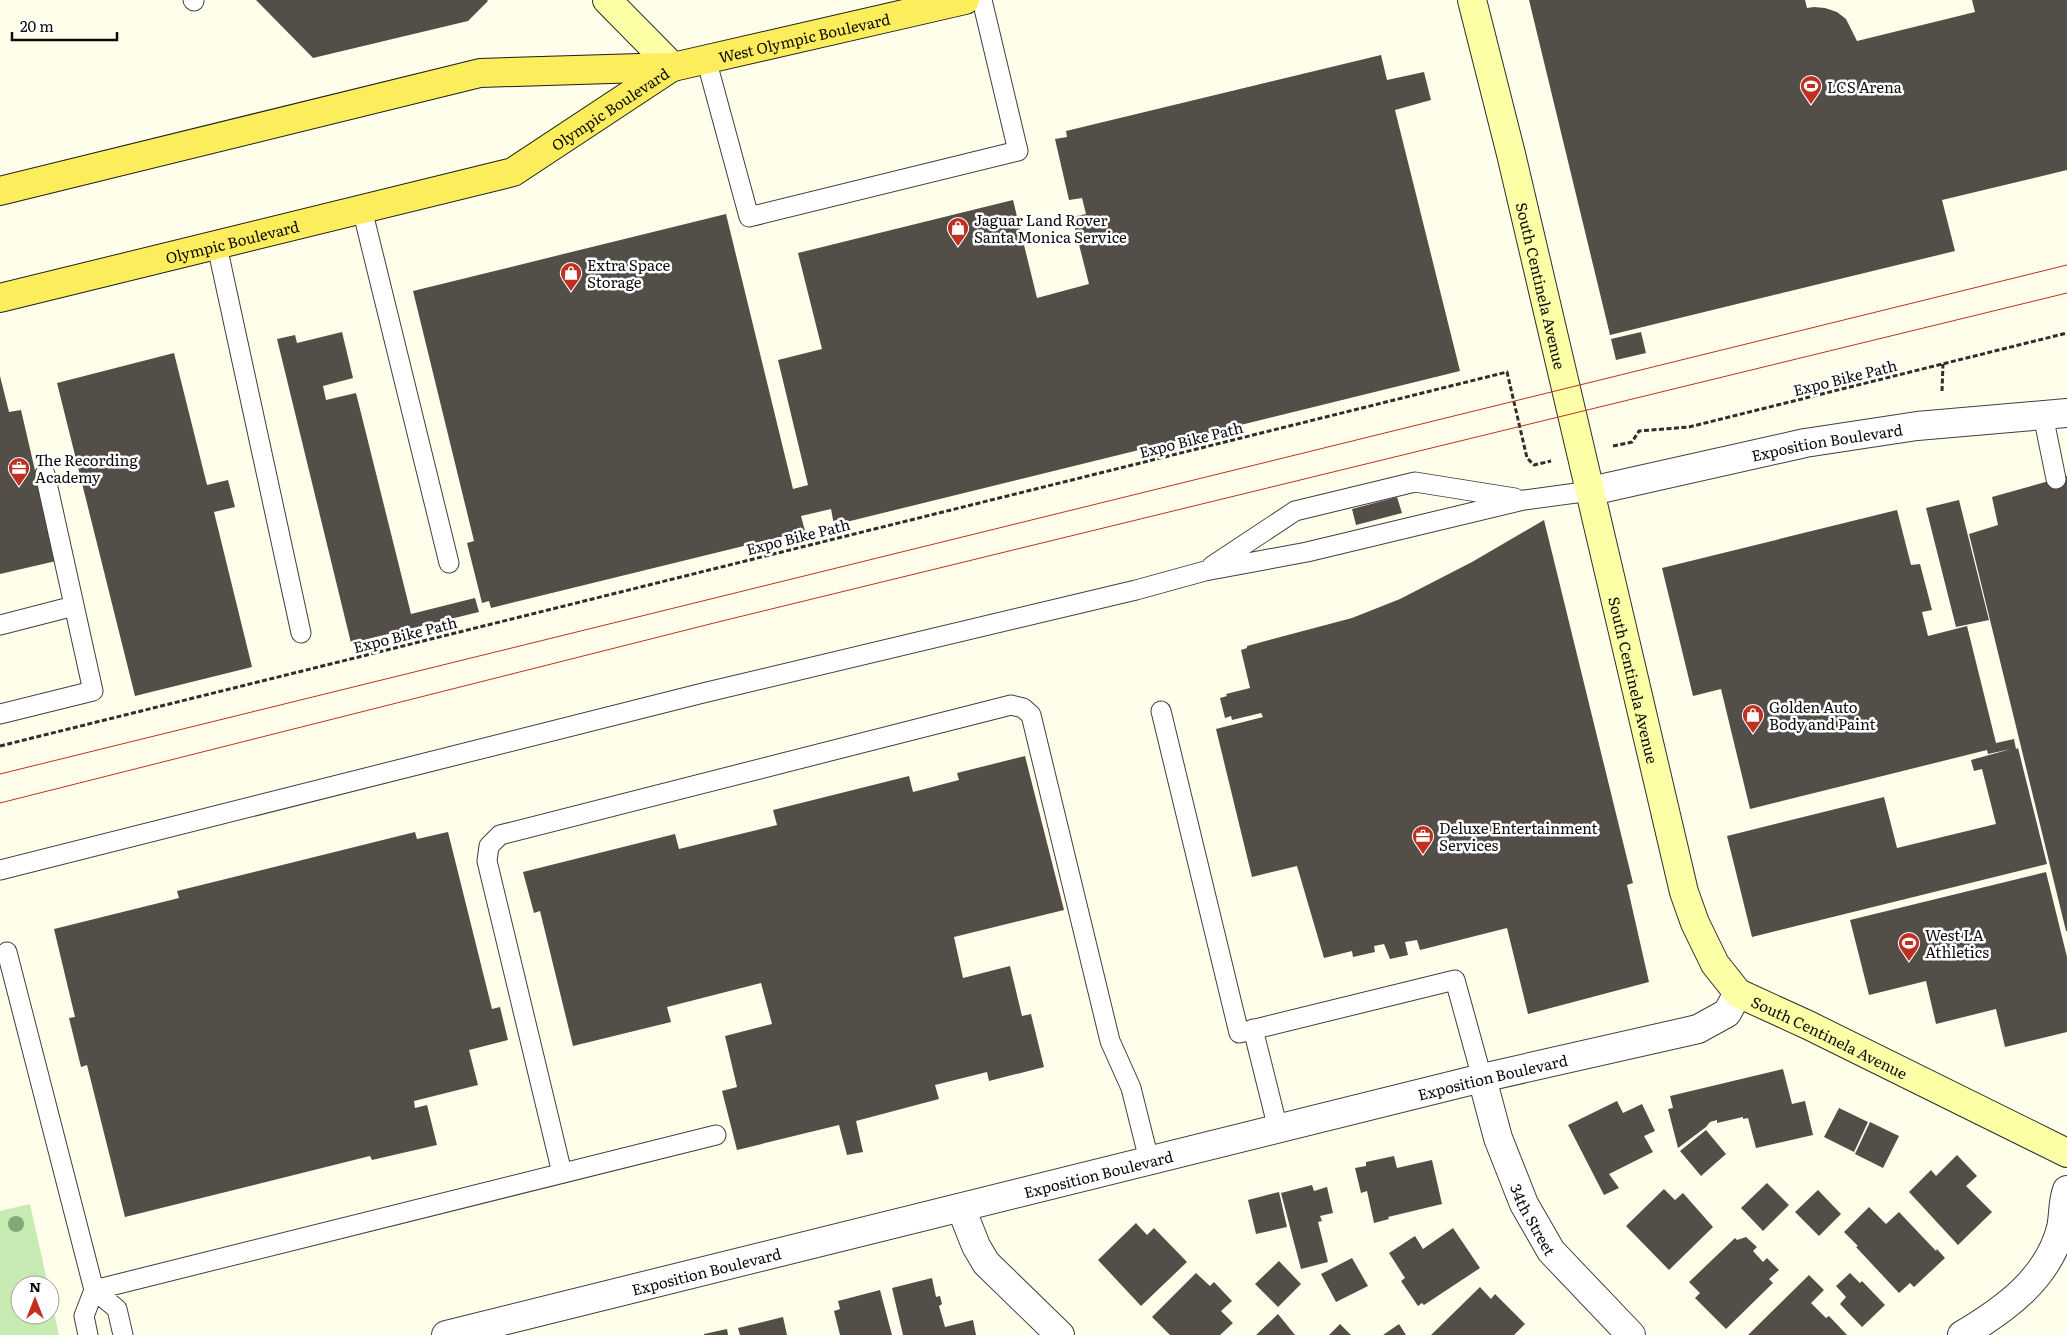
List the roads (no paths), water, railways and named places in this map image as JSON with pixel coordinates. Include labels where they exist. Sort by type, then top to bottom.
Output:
[{"type":"main road","name":"West Olympic Boulevard","points":[[673,67],[966,0]]},
{"type":"main road","name":"Olympic Boulevard","points":[[0,191],[480,73],[673,67]]},
{"type":"main road","name":"Olympic Boulevard","points":[[0,298],[513,172],[673,67]]},
{"type":"street","points":[[607,0],[673,67]]},
{"type":"street","name":"South Centinela Avenue","points":[[1472,0],[1591,491],[1684,892],[1695,923],[1715,964],[1738,993],[1808,1025],[2067,1153]]},
{"type":"street","name":"Exposition Boulevard","points":[[1591,491],[1805,444],[1917,426],[2055,414]]},
{"type":"street","name":"Exposition Boulevard","points":[[446,1335],[1482,1078],[1698,1028],[1727,1013],[1738,993]]},
{"type":"street","name":"34th Street","points":[[1482,1078],[1501,1146],[1524,1204],[1546,1243],[1551,1251],[1631,1335]]},
{"type":"street","points":[[1962,1335],[1997,1314],[2036,1279],[2056,1241],[2061,1227],[2064,1198],[2067,1190]]},
{"type":"street","points":[[961,1208],[976,1246],[986,1263],[1060,1335]]},
{"type":"lane","points":[[706,59],[749,217],[1018,151],[966,0]]},
{"type":"lane","points":[[362,209],[449,563]]},
{"type":"lane","points":[[217,246],[301,633]]},
{"type":"lane","points":[[2055,414],[2056,479]]},
{"type":"lane","points":[[0,714],[93,691],[45,474]]},
{"type":"lane","points":[[1205,571],[1295,511],[1415,482],[1524,500]]},
{"type":"lane","points":[[0,870],[694,695],[1127,592],[1205,571],[1306,552],[1524,500],[1591,491]]},
{"type":"lane","points":[[0,624],[74,606]]},
{"type":"lane","points":[[562,1173],[487,861],[489,846],[500,835],[1011,705],[1023,708],[1031,715],[1110,1041],[1130,1088],[1149,1160]]},
{"type":"lane","points":[[1161,710],[1239,1033],[1455,980],[1482,1078]]},
{"type":"lane","points":[[7,952],[94,1290],[84,1316],[88,1335]]},
{"type":"lane","points":[[1253,1029],[1278,1129]]},
{"type":"lane","points":[[94,1290],[716,1135]]},
{"type":"lane","points":[[94,1290],[117,1309],[123,1335]]},
{"type":"tram line","points":[[0,774],[2067,265]]},
{"type":"tram line","points":[[0,803],[718,622],[2067,293]]},
{"type":"place","name":"LCS Arena","points":[[1811,105]]},
{"type":"place","name":"Jaguar Land Rover Santa Monica Service","points":[[958,247]]},
{"type":"place","name":"Extra Space Storage","points":[[571,292]]},
{"type":"place","name":"The Recording Academy","points":[[19,487]]},
{"type":"place","name":"Golden Auto Body and Paint","points":[[1753,734]]},
{"type":"place","name":"Deluxe Entertainment Services","points":[[1423,855]]},
{"type":"place","name":"West LA Athletics","points":[[1909,962]]}]
